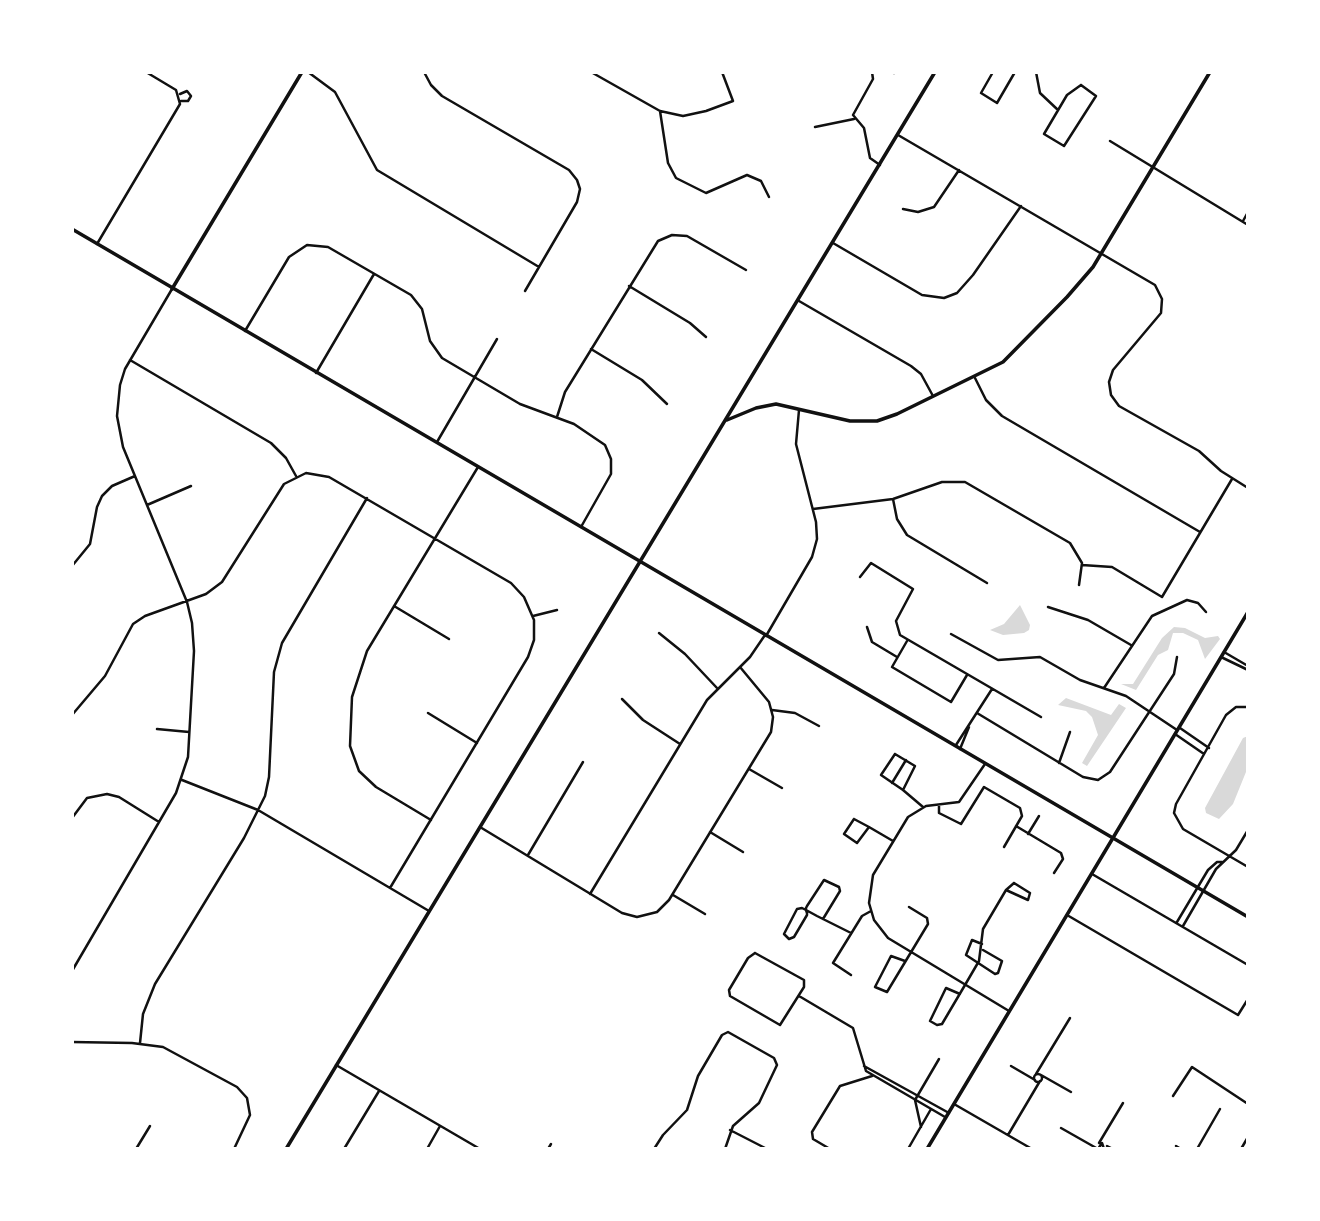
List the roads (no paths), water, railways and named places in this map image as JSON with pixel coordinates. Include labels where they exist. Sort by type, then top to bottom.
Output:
[{"type":"main road","points":[[172,289],[302,72]]},
{"type":"main road","points":[[286,1149],[935,72]]},
{"type":"main road","points":[[727,420],[762,406],[799,408],[850,421],[871,421],[892,416],[1003,362],[1079,285],[1102,253],[1210,72]]},
{"type":"main road","points":[[72,229],[1248,918]]},
{"type":"main road","points":[[927,1149],[1248,612]]},
{"type":"street","points":[[97,244],[180,98],[188,92],[190,99],[180,98],[146,72]]},
{"type":"street","points":[[308,72],[335,92],[377,170],[539,267]]},
{"type":"street","points":[[424,72],[431,85],[442,96],[569,170],[578,183],[577,202],[525,291]]},
{"type":"street","points":[[592,72],[660,111],[675,115],[696,114],[733,101],[722,72]]},
{"type":"street","points":[[872,72],[873,79],[853,113],[854,119],[864,128],[870,158],[880,165]]},
{"type":"street","points":[[993,72],[981,93],[996,103],[1015,72]]},
{"type":"street","points":[[1036,72],[1040,93],[1058,110]]},
{"type":"street","points":[[1081,85],[1096,96],[1064,146],[1044,134],[1058,110],[1067,95],[1081,85]]},
{"type":"street","points":[[660,111],[668,163],[676,178],[706,193],[747,175],[761,181],[769,197]]},
{"type":"street","points":[[814,127],[854,119]]},
{"type":"street","points":[[898,135],[1154,284],[1161,294],[1161,313],[1113,370],[1109,380],[1110,393],[1119,406],[1199,451],[1248,488]]},
{"type":"street","points":[[1110,141],[1248,225]]},
{"type":"street","points":[[903,209],[918,212],[934,207],[959,170]]},
{"type":"street","points":[[833,243],[933,298],[949,297],[961,289],[993,250],[1021,206]]},
{"type":"street","points":[[1243,221],[1248,212]]},
{"type":"street","points":[[557,417],[565,392],[655,243],[672,234],[691,237],[747,270]]},
{"type":"street","points":[[245,331],[290,256],[301,247],[317,244],[374,274],[415,298],[423,311],[434,351],[520,404],[557,417],[600,439],[609,453],[612,470],[608,484],[581,527]]},
{"type":"street","points":[[316,373],[374,274]]},
{"type":"street","points":[[629,286],[690,323],[706,337]]},
{"type":"street","points":[[72,971],[182,780],[190,732],[194,640],[187,602],[122,443],[117,416],[120,383],[130,360],[172,289]]},
{"type":"street","points":[[799,301],[915,368],[934,397]]},
{"type":"street","points":[[436,443],[497,339]]},
{"type":"street","points":[[591,349],[642,380],[667,404]]},
{"type":"street","points":[[130,360],[271,443],[286,458],[296,476]]},
{"type":"street","points":[[975,377],[986,400],[1002,416],[1200,533]]},
{"type":"street","points":[[590,894],[680,744],[717,688],[740,667],[766,635],[813,554],[817,531],[795,440],[799,408]]},
{"type":"street","points":[[431,820],[370,783],[358,769],[351,752],[356,678],[367,651],[478,467]]},
{"type":"street","points":[[72,715],[99,685],[133,624],[145,616],[209,593],[225,579],[279,490],[296,476],[309,473],[323,475],[367,498],[511,583],[524,597],[533,616],[534,635],[530,654],[390,888]]},
{"type":"street","points":[[72,566],[90,544],[102,496],[112,486],[135,476]]},
{"type":"street","points":[[1082,565],[1112,567],[1162,597],[1232,478]]},
{"type":"street","points":[[813,509],[893,499],[942,482],[965,482],[1065,539],[1076,549],[1082,565],[1079,585]]},
{"type":"street","points":[[147,505],[191,486]]},
{"type":"street","points":[[140,1043],[143,1014],[155,984],[258,810],[269,777],[274,672],[279,649],[367,498]]},
{"type":"street","points":[[893,499],[897,519],[907,535],[987,583]]},
{"type":"street","points":[[860,577],[871,563],[914,590],[896,623],[898,633],[1041,717]]},
{"type":"street","points":[[1104,688],[1152,616],[1181,601],[1194,601],[1206,612]]},
{"type":"street","points":[[394,606],[449,639]]},
{"type":"street","points":[[1048,607],[1088,620],[1131,645]]},
{"type":"street","points":[[533,616],[557,610]]},
{"type":"street","points":[[867,627],[872,642],[898,657]]},
{"type":"street","points":[[660,633],[685,654],[717,688]]},
{"type":"street","points":[[951,634],[993,659],[1037,656],[1080,680],[1126,696],[1150,710],[1205,754]]},
{"type":"street","points":[[907,640],[892,667],[951,702],[967,675]]},
{"type":"street","points":[[1223,654],[1248,668]]},
{"type":"street","points":[[978,713],[1089,779],[1105,777],[1175,671],[1177,657]]},
{"type":"street","points":[[480,827],[590,894],[632,916],[647,916],[663,908],[771,732],[772,710],[767,699],[740,667]]},
{"type":"street","points":[[958,748],[992,689]]},
{"type":"street","points":[[622,699],[643,720],[680,744]]},
{"type":"street","points":[[1248,707],[1236,707],[1227,713],[1177,802],[1175,818],[1183,829],[1248,867]]},
{"type":"street","points":[[772,710],[795,712],[819,726]]},
{"type":"street","points":[[428,713],[477,743]]},
{"type":"street","points":[[157,729],[190,732]]},
{"type":"street","points":[[1177,731],[1209,748]]},
{"type":"street","points":[[1059,763],[1070,732]]},
{"type":"street","points":[[903,790],[916,768],[896,754],[892,755],[881,775],[923,807]]},
{"type":"street","points":[[892,783],[906,760]]},
{"type":"street","points":[[527,856],[583,762]]},
{"type":"street","points":[[985,764],[962,800],[951,806],[923,807],[908,817],[870,883],[871,911],[883,934],[1009,1012]]},
{"type":"street","points":[[749,769],[782,788]]},
{"type":"street","points":[[182,780],[258,810],[429,911]]},
{"type":"street","points":[[939,805],[939,813],[961,824],[984,787],[1021,810],[1022,816],[1004,847]]},
{"type":"street","points":[[72,818],[86,800],[107,794],[119,797],[159,822]]},
{"type":"street","points":[[1028,834],[1039,816]]},
{"type":"street","points":[[869,827],[858,843],[845,835],[853,819],[869,827],[893,841]]},
{"type":"street","points":[[1016,826],[1062,854],[1063,859],[1054,873]]},
{"type":"street","points":[[1183,926],[1222,862],[1248,830]]},
{"type":"street","points":[[710,832],[743,852]]},
{"type":"street","points":[[1177,923],[1212,866],[1222,862]]},
{"type":"street","points":[[1092,874],[1248,965]]},
{"type":"street","points":[[823,919],[840,891],[826,880],[822,881],[807,912],[794,937],[785,937],[784,931],[797,909],[807,912],[823,919],[851,933]]},
{"type":"street","points":[[960,994],[946,988],[930,1021],[941,1025],[960,994],[965,985],[978,964],[983,950],[983,929],[1006,890],[1014,883],[1029,892],[1030,898],[1023,900],[1006,890]]},
{"type":"street","points":[[673,895],[705,914]]},
{"type":"street","points":[[905,961],[892,956],[875,985],[876,989],[887,992],[929,922],[909,907]]},
{"type":"street","points":[[851,975],[833,962],[861,916],[871,911]]},
{"type":"street","points":[[1067,915],[1238,1015],[1248,999]]},
{"type":"street","points":[[982,944],[973,940],[965,953],[996,974],[1003,964],[983,950]]},
{"type":"street","points":[[757,953],[804,980],[799,996],[778,1026],[732,1000],[729,994],[748,958],[757,953]]},
{"type":"street","points":[[799,996],[853,1028],[864,1066],[874,1075],[931,1109],[948,1115]]},
{"type":"street","points":[[1035,1080],[1069,1018]]},
{"type":"street","points":[[654,1149],[663,1135],[687,1110],[698,1076],[726,1032],[777,1062],[759,1103],[730,1130],[724,1149]]},
{"type":"street","points":[[72,1042],[140,1043],[163,1047],[237,1087],[249,1104],[249,1123],[234,1149]]},
{"type":"street","points":[[920,1128],[915,1100],[939,1059]]},
{"type":"street","points":[[336,1065],[480,1149]]},
{"type":"street","points":[[864,1066],[918,1094],[948,1115]]},
{"type":"street","points":[[1011,1066],[1040,1081]]},
{"type":"street","points":[[1173,1096],[1192,1067],[1248,1104]]},
{"type":"street","points":[[1008,1135],[1040,1081],[1038,1074]]},
{"type":"street","points":[[1038,1074],[1071,1092]]},
{"type":"street","points":[[830,1149],[811,1136],[838,1088],[874,1075]]},
{"type":"street","points":[[344,1149],[379,1091]]},
{"type":"street","points":[[1061,1128],[1098,1149],[1123,1103]]},
{"type":"street","points":[[954,1104],[1032,1149]]},
{"type":"street","points":[[908,1149],[931,1109]]},
{"type":"street","points":[[1197,1149],[1220,1109]]},
{"type":"street","points":[[136,1149],[150,1126]]},
{"type":"street","points":[[427,1149],[440,1126]]},
{"type":"street","points":[[730,1130],[767,1149]]},
{"type":"street","points":[[1241,1149],[1248,1137]]},
{"type":"street","points":[[548,1149],[551,1144]]},
{"type":"street","points":[[1101,1144],[1104,1149]]},
{"type":"street","points":[[1101,1144],[1113,1149]]},
{"type":"street","points":[[1176,1146],[1181,1149]]}]
